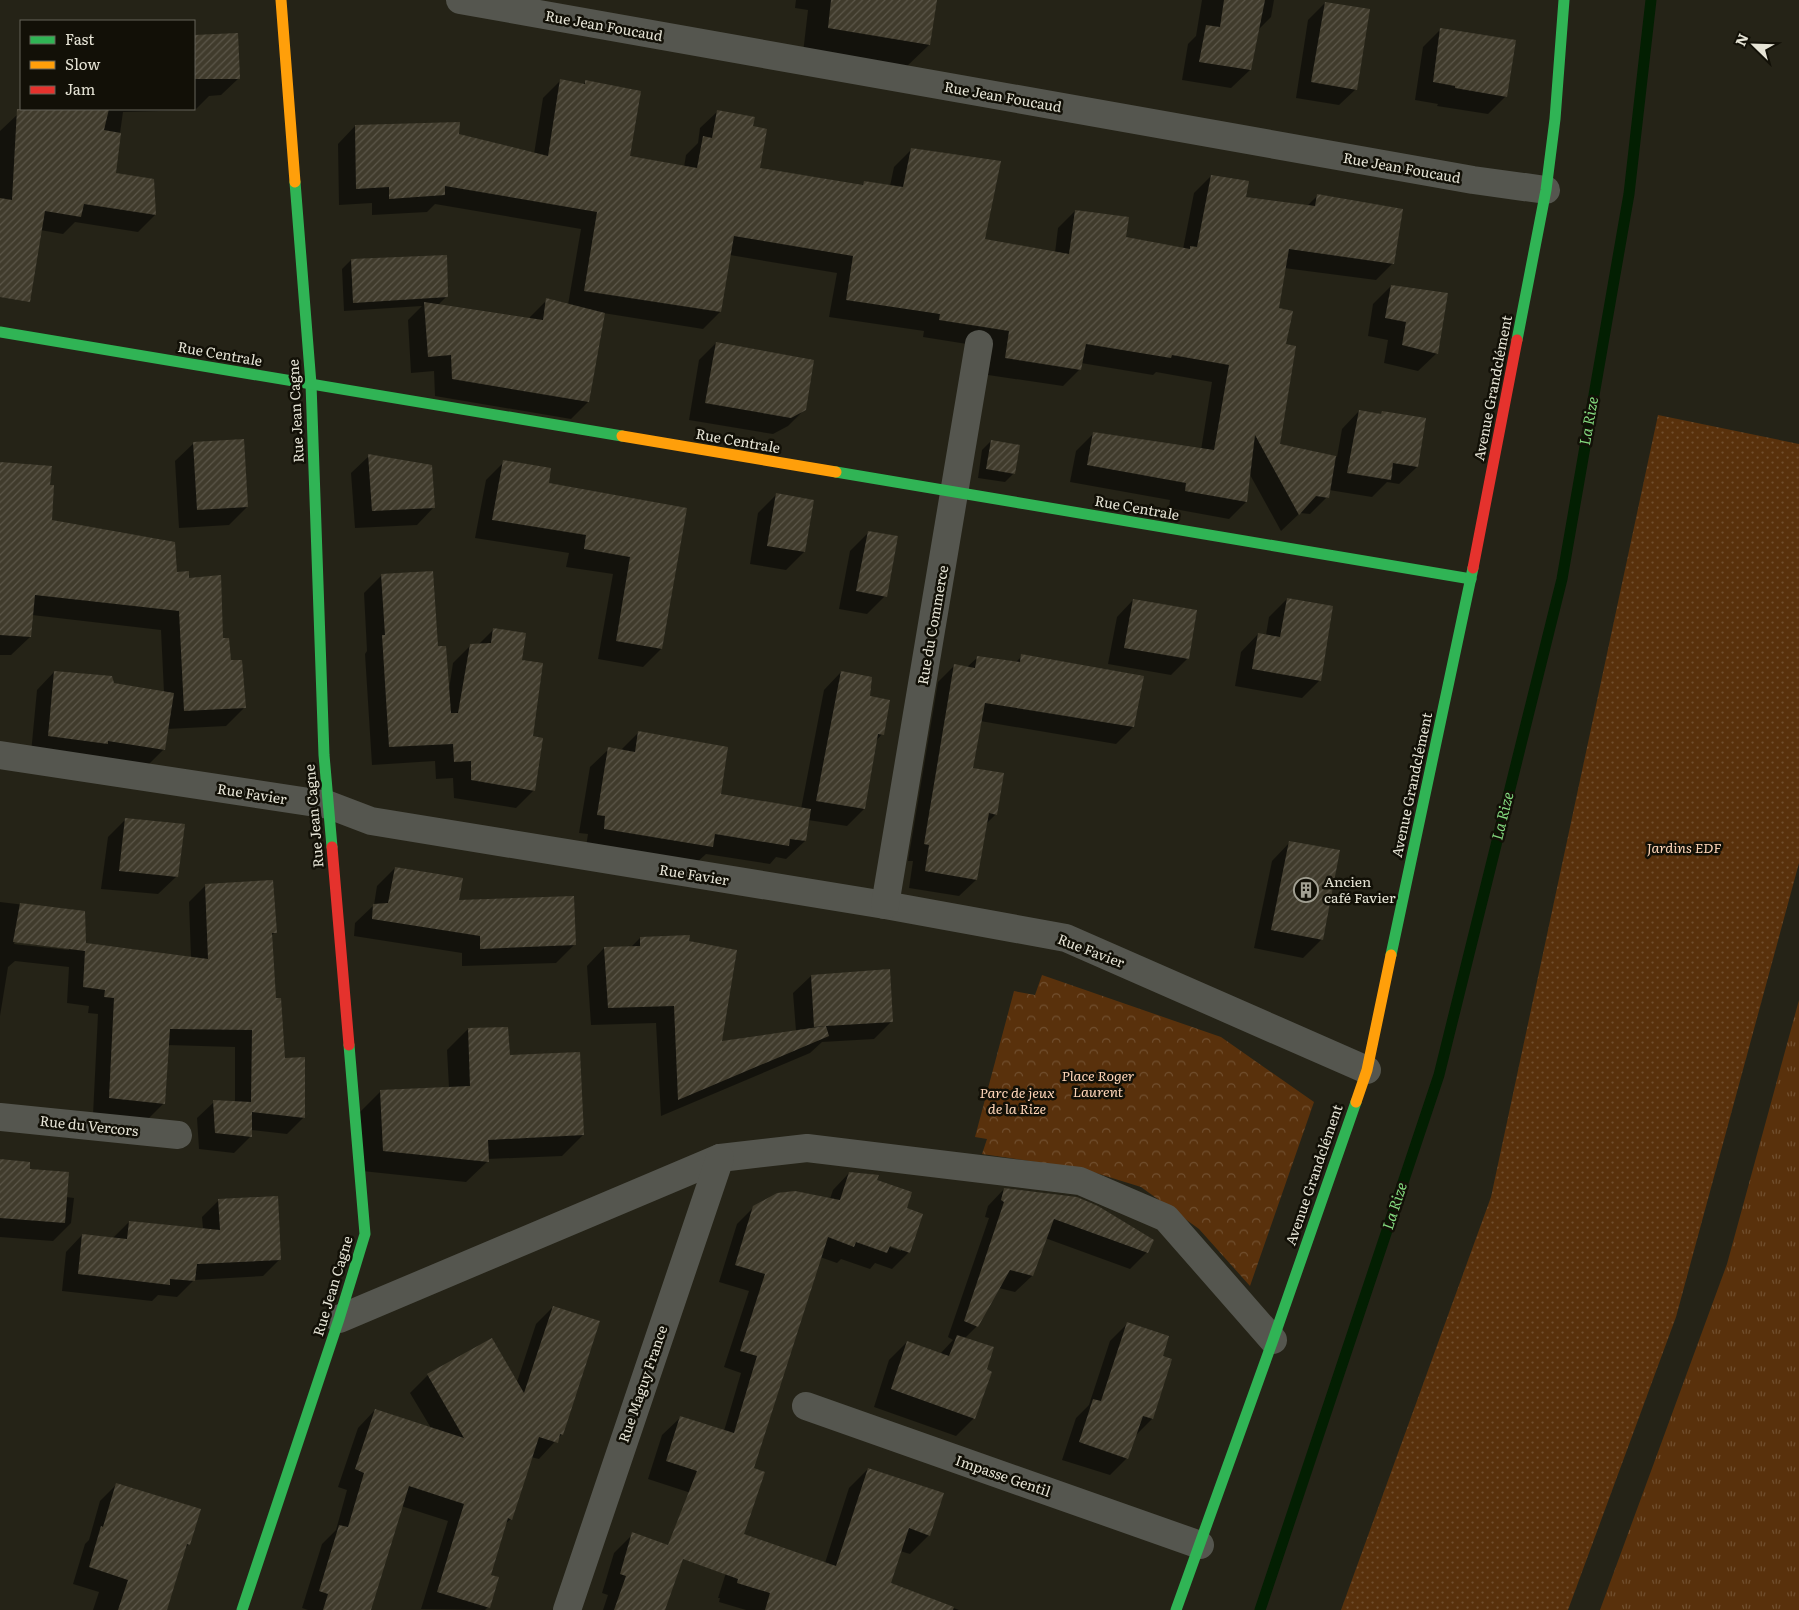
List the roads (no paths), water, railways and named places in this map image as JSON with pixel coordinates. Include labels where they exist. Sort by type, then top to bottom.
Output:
[{"type":"street","name":"Rue Jean Cagne","points":[[242,1610],[308,1406],[339,1319],[365,1234],[324,755],[311,384],[281,0]]},
{"type":"street","name":"Rue Jean Foucaud","points":[[460,0],[1473,180],[1546,190]]},
{"type":"street","name":"Avenue Grandclément","points":[[1176,1610],[1273,1340],[1366,1070],[1471,579],[1546,190],[1555,118],[1564,0]]},
{"type":"street","name":"Rue Centrale","points":[[0,332],[1471,579]]},
{"type":"street","name":"Rue du Commerce","points":[[885,905],[979,344]]},
{"type":"street","name":"Rue Favier","points":[[0,755],[329,805],[371,821],[885,905],[1066,938],[1366,1070]]},
{"type":"street","name":"Rue du Vercors","points":[[0,1117],[178,1135]]},
{"type":"street","points":[[339,1319],[720,1158],[807,1148],[1080,1181],[1166,1218],[1273,1340]]},
{"type":"street","name":"Rue Maguy France","points":[[566,1610],[720,1158]]},
{"type":"street","name":"Impasse Gentil","points":[[806,1406],[1200,1545]]},
{"type":"waterway","name":"La Rize","points":[[1260,1610],[1439,1075],[1562,579],[1629,194],[1651,0]]},
{"type":"place","name":"Ancien café Favier","points":[[1306,890]]},
{"type":"park label","name":"Jardins EDF","points":[[1684,848]]},
{"type":"park label","name":"Place Roger Laurent","points":[[1098,1084]]},
{"type":"park label","name":"Parc de jeux de la Rize","points":[[1017,1102]]}]
